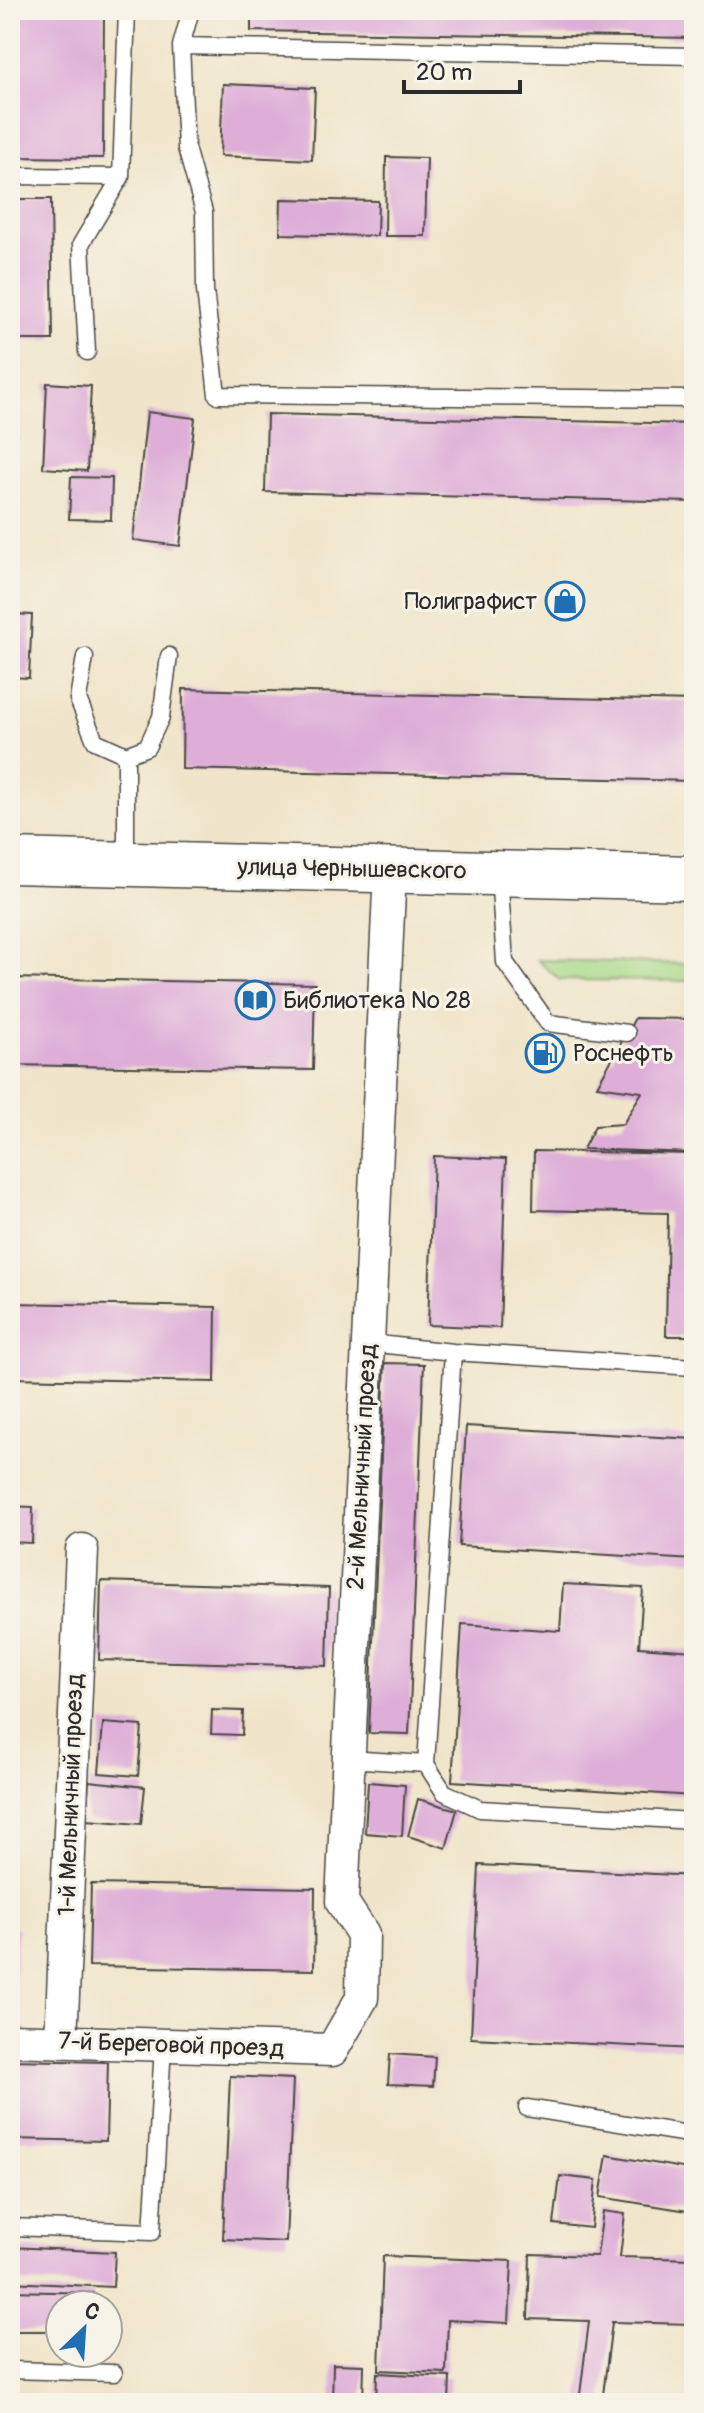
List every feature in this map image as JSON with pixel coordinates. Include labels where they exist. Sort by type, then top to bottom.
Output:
[{"type":"main road","name":"улица Чернышевского","points":[[10,861],[694,878]]},
{"type":"street","name":"2-й Мельничный проезд","points":[[332,2050],[362,1998],[363,1934],[342,1902],[390,870]]},
{"type":"street","name":"1-й Мельничный проезд","points":[[61,2041],[82,1550]]},
{"type":"street","name":"7-й Береговой проезд","points":[[10,2040],[332,2050]]},
{"type":"lane","points":[[87,352],[81,244],[121,177],[127,10]]},
{"type":"lane","points":[[191,10],[181,46],[186,148],[204,212],[205,290],[217,395],[694,399]]},
{"type":"lane","points":[[181,46],[694,56]]},
{"type":"lane","points":[[10,176],[121,177]]},
{"type":"lane","points":[[85,657],[78,699],[95,741],[126,755],[147,747],[161,717],[169,656]]},
{"type":"lane","points":[[126,755],[126,863]]},
{"type":"lane","points":[[499,872],[505,962],[548,1023],[627,1033]]},
{"type":"lane","points":[[368,1343],[453,1352],[694,1367]]},
{"type":"lane","points":[[453,1352],[426,1764],[444,1792],[480,1809],[694,1821]]},
{"type":"lane","points":[[348,1759],[426,1764]]},
{"type":"lane","points":[[10,2227],[152,2232],[163,2046]]},
{"type":"lane","points":[[527,2108],[694,2135]]},
{"type":"lane","points":[[10,2370],[114,2373]]},
{"type":"green space","points":[[537,960],[694,964],[694,981],[560,980]]},
{"type":"building","points":[[10,10],[104,10],[103,158],[10,157]]},
{"type":"building","points":[[251,10],[694,10],[694,38],[251,31]]},
{"type":"building","points":[[223,84],[315,88],[312,160],[220,156]]},
{"type":"building","points":[[386,157],[427,158],[425,236],[385,236]]},
{"type":"building","points":[[10,199],[51,199],[53,340],[10,340]]},
{"type":"building","points":[[281,199],[378,201],[377,236],[280,234]]},
{"type":"building","points":[[47,383],[91,386],[87,471],[43,468]]},
{"type":"building","points":[[147,412],[195,418],[180,546],[133,540]]},
{"type":"building","points":[[267,414],[694,424],[694,502],[265,492]]},
{"type":"building","points":[[10,415],[18,416],[14,458],[10,457]]},
{"type":"building","points":[[71,477],[112,478],[111,520],[69,519]]},
{"type":"building","points":[[10,614],[32,615],[29,678],[10,677]]},
{"type":"building","points":[[183,689],[694,701],[694,781],[182,769]]},
{"type":"building","points":[[10,978],[315,984],[313,1070],[10,1065]]},
{"type":"building","points":[[635,1018],[694,1019],[694,1062],[691,1069],[694,1069],[694,1153],[583,1149],[595,1126],[623,1124],[642,1092],[597,1086]]},
{"type":"building","points":[[534,1151],[694,1154],[694,1336],[666,1336],[668,1213],[533,1210]]},
{"type":"building","points":[[434,1156],[506,1159],[500,1328],[428,1325]]},
{"type":"building","points":[[10,1303],[216,1307],[215,1382],[10,1378]]},
{"type":"building","points":[[385,1363],[424,1364],[409,1734],[369,1733]]},
{"type":"building","points":[[466,1426],[694,1439],[694,1560],[459,1546]]},
{"type":"building","points":[[10,1506],[33,1507],[32,1543],[10,1542]]},
{"type":"building","points":[[101,1581],[329,1588],[327,1666],[99,1660]]},
{"type":"building","points":[[563,1584],[643,1588],[639,1647],[694,1651],[694,1796],[452,1781],[462,1624],[560,1631]]},
{"type":"building","points":[[212,1710],[243,1711],[242,1735],[211,1734]]},
{"type":"building","points":[[103,1723],[142,1726],[138,1776],[99,1773]]},
{"type":"building","points":[[89,1781],[145,1787],[141,1824],[86,1820]]},
{"type":"building","points":[[368,1782],[405,1785],[402,1836],[365,1833]]},
{"type":"building","points":[[418,1799],[457,1810],[446,1848],[408,1836]]},
{"type":"building","points":[[479,1865],[694,1876],[694,2049],[471,2038]]},
{"type":"building","points":[[91,1884],[315,1888],[314,1970],[89,1966]]},
{"type":"building","points":[[10,1928],[18,1928],[14,1982],[10,1982]]},
{"type":"building","points":[[390,2054],[435,2057],[433,2086],[388,2084]]},
{"type":"building","points":[[10,2060],[108,2062],[106,2141],[10,2139]]},
{"type":"building","points":[[230,2076],[293,2079],[286,2242],[223,2239]]},
{"type":"building","points":[[607,2155],[694,2170],[694,2212],[600,2197]]},
{"type":"building","points":[[560,2176],[596,2180],[591,2228],[554,2224]]},
{"type":"building","points":[[603,2211],[625,2214],[620,2257],[694,2259],[694,2324],[612,2322],[602,2403],[579,2403],[589,2321],[528,2319],[530,2254],[597,2256]]},
{"type":"building","points":[[10,2247],[115,2252],[113,2287],[10,2282]]},
{"type":"building","points":[[383,2256],[512,2261],[509,2323],[448,2320],[446,2373],[379,2370]]},
{"type":"building","points":[[10,2291],[44,2292],[44,2331],[10,2331]]},
{"type":"building","points":[[333,2364],[364,2365],[363,2403],[332,2403]]},
{"type":"building","points":[[377,2373],[450,2377],[449,2403],[376,2403]]},
{"type":"place","name":"Полиграфист","points":[[565,601]]},
{"type":"place","name":"Библиотека № 28","points":[[255,1000]]},
{"type":"place","name":"Роснефть","points":[[545,1053]]}]
